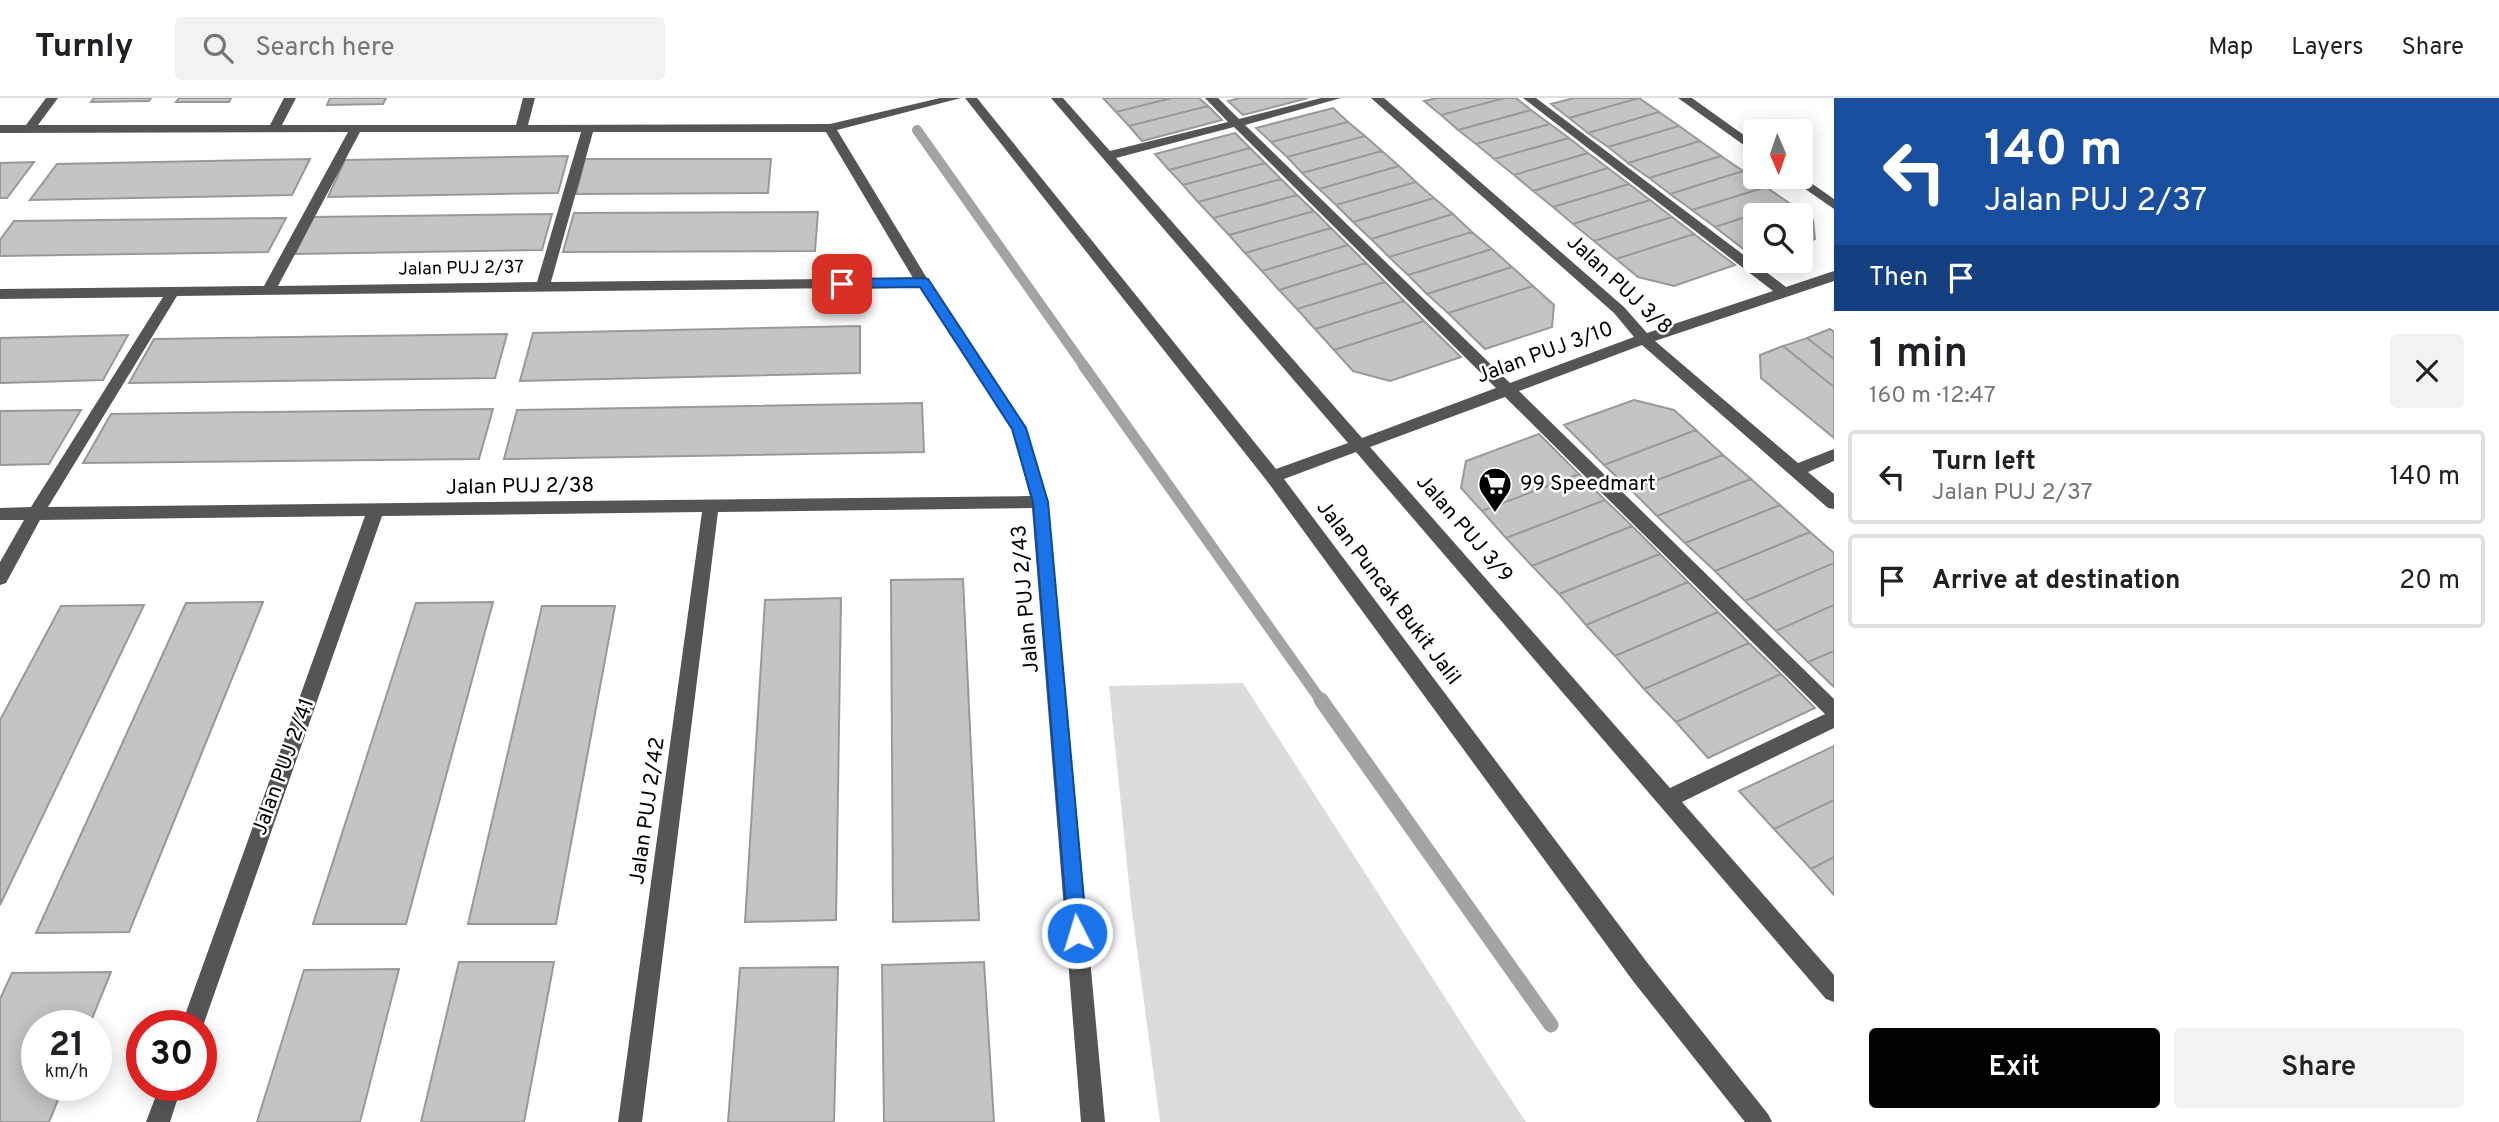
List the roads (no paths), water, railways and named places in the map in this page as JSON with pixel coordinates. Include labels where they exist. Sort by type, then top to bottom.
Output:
[{"type":"street","points":[[30,128],[52,98]]},
{"type":"street","points":[[274,128],[290,98]]},
{"type":"street","points":[[520,129],[529,98]]},
{"type":"street","points":[[0,129],[830,128],[955,98]]},
{"type":"street","name":"Jalan Puncak Bukit Jalil","points":[[971,98],[1273,477],[1641,973],[1759,1122]]},
{"type":"street","name":"Jalan PUJ 3/9","points":[[1057,98],[1834,991]]},
{"type":"street","points":[[1211,98],[1834,711]]},
{"type":"street","points":[[1107,156],[1335,98]]},
{"type":"street","name":"Jalan PUJ 3/8","points":[[1377,98],[1619,310],[1644,339],[1834,502]]},
{"type":"street","points":[[1529,98],[1785,293]]},
{"type":"street","points":[[1684,98],[1743,140]]},
{"type":"street","points":[[543,287],[588,128]]},
{"type":"street","name":"Jalan PUJ 2/43","points":[[830,128],[923,282],[1019,428],[1040,502],[1093,1122]]},
{"type":"street","points":[[268,291],[356,129]]},
{"type":"street","points":[[1828,194],[1834,205]]},
{"type":"street","name":"Jalan PUJ 3/10","points":[[1273,477],[1644,339],[1834,276]]},
{"type":"street","name":"Jalan PUJ 2/37","points":[[0,295],[923,282]]},
{"type":"street","points":[[0,578],[36,513],[173,292]]},
{"type":"street","points":[[1796,470],[1834,455]]},
{"type":"street","name":"Jalan PUJ 2/38","points":[[0,513],[1040,502]]},
{"type":"street","name":"Jalan PUJ 2/42","points":[[630,1122],[711,506]]},
{"type":"street","name":"Jalan PUJ 2/41","points":[[198,1010],[376,509]]},
{"type":"street","points":[[1667,799],[1834,719]]},
{"type":"street","points":[[158,1122],[165,1101]]},
{"type":"waterway","points":[[917,130],[1084,366]]},
{"type":"waterway","points":[[1083,365],[1322,702]]},
{"type":"waterway","points":[[1321,700],[1551,1025]]},
{"type":"place","name":"99 Speedmart","points":[[1495,514]]}]
